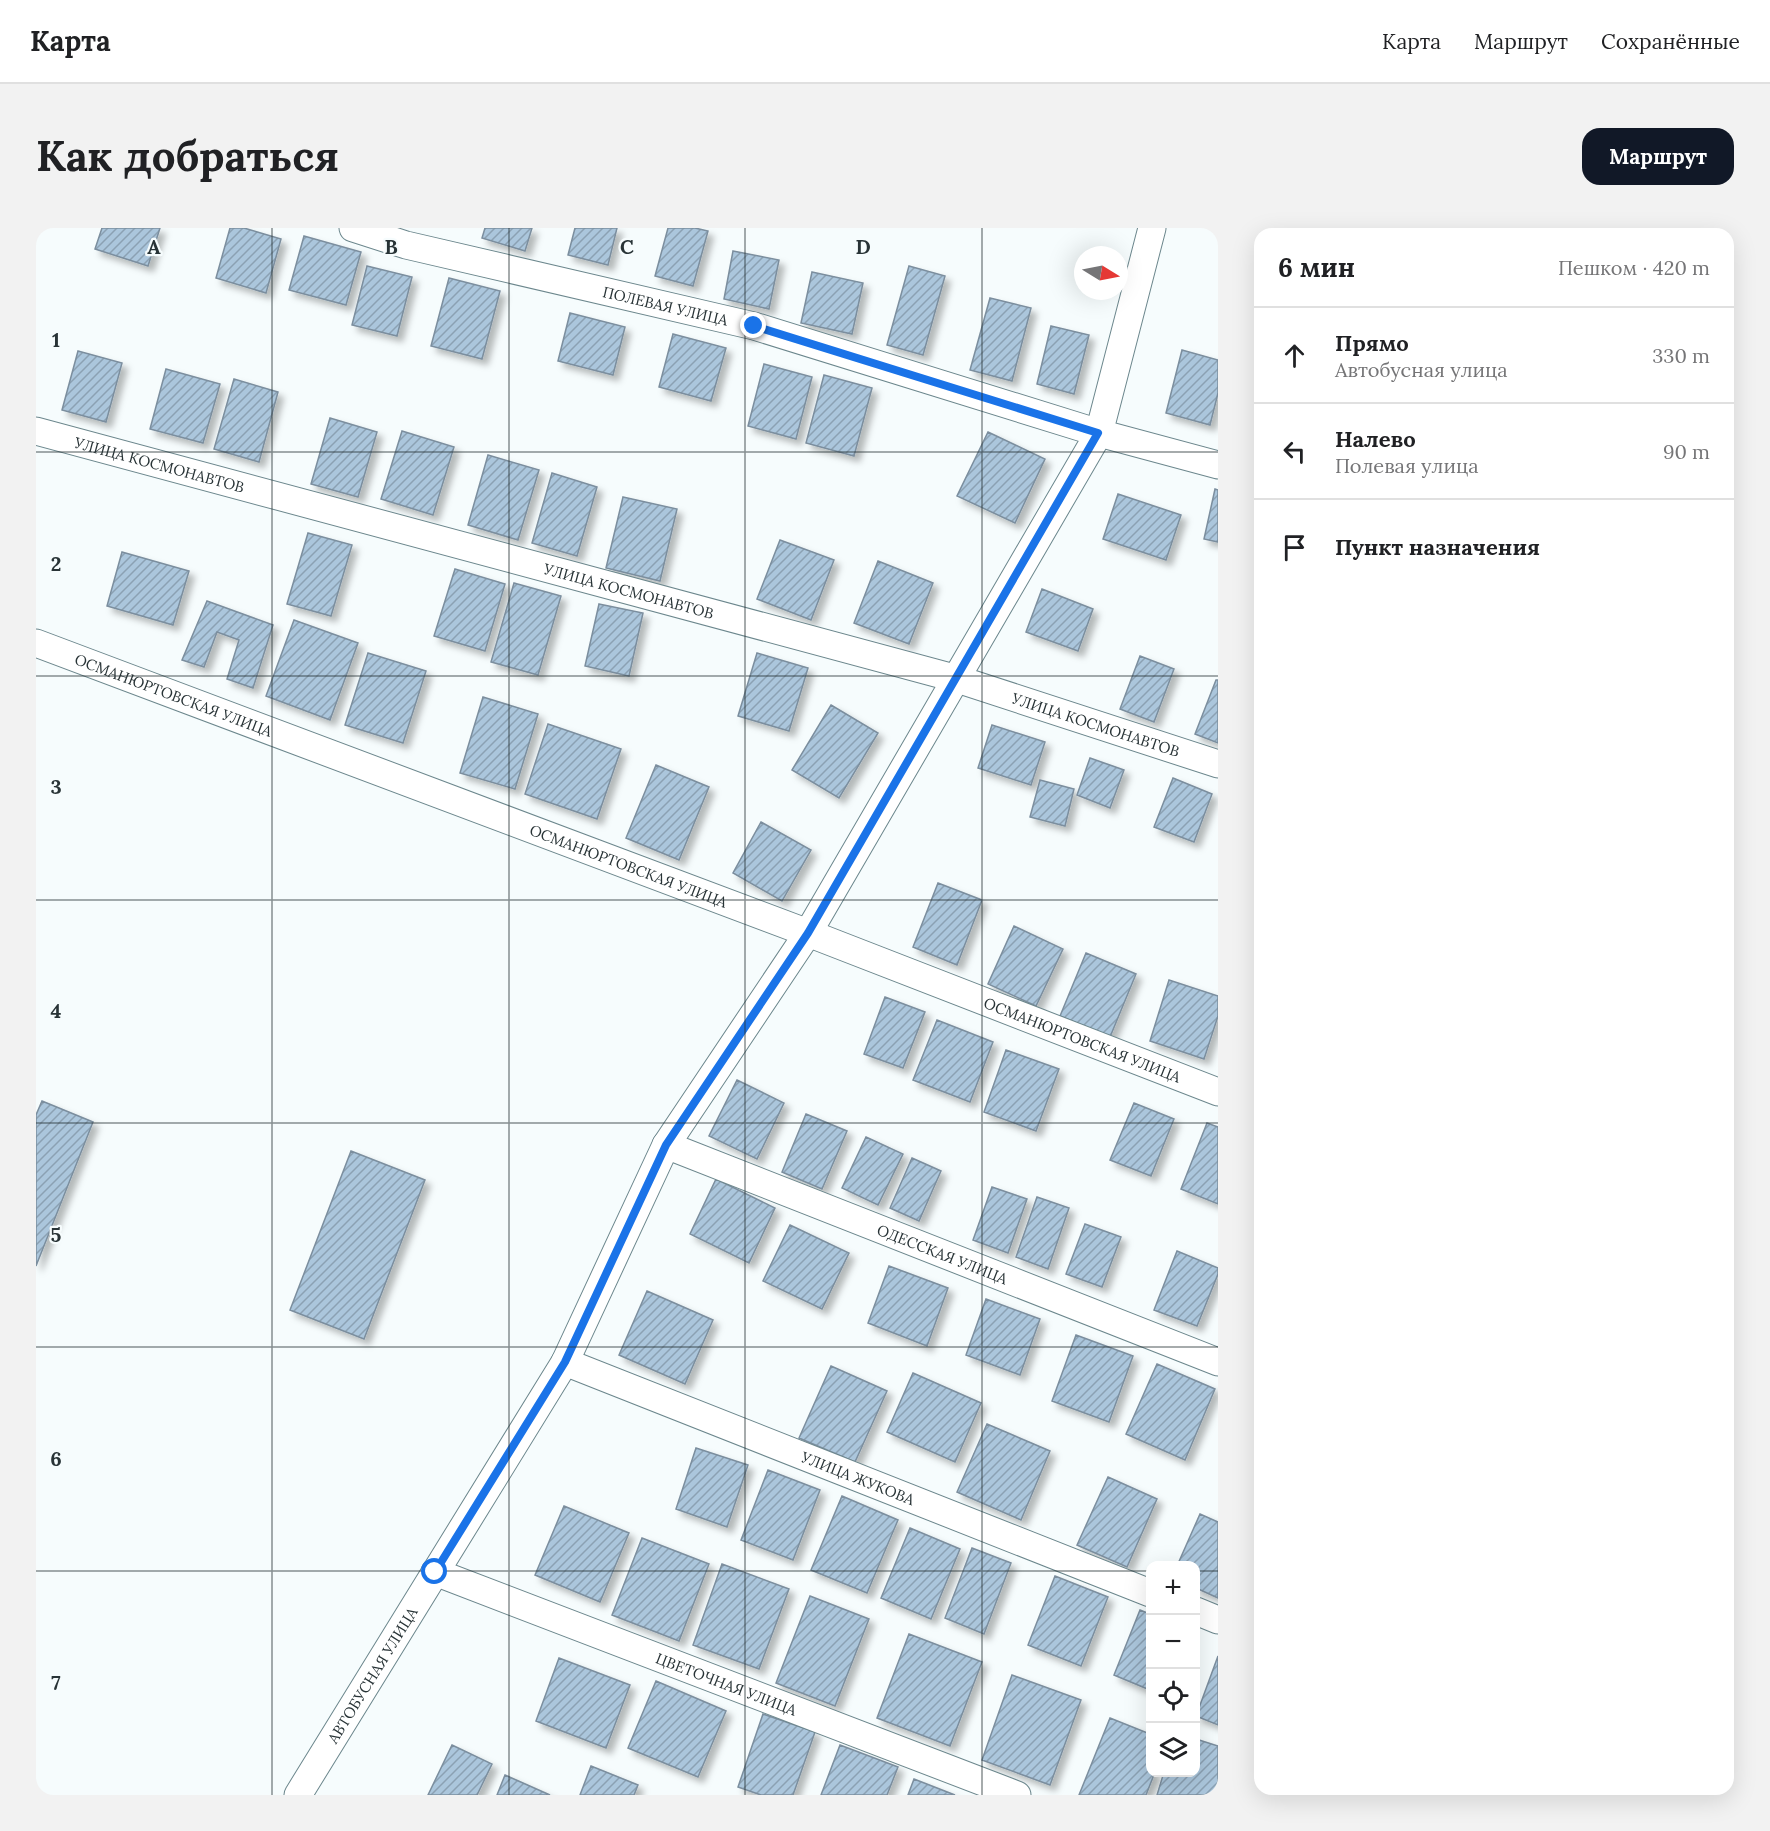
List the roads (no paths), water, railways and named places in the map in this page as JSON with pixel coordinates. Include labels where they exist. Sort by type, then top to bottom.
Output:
[{"type":"street","name":"ПОЛЕВАЯ УЛИЦА","points":[[353,228],[409,237],[754,326],[1098,433],[1218,465]]},
{"type":"street","name":"АВТОБУСНАЯ УЛИЦА","points":[[298,1795],[565,1362],[666,1145],[808,933],[1098,433],[1152,228]]},
{"type":"street","name":"УЛИЦА КОСМОНАВТОВ","points":[[36,431],[954,678],[1218,764]]},
{"type":"street","name":"ОСМАНЮРТОВСКАЯ УЛИЦА","points":[[36,643],[808,933],[1218,1092]]},
{"type":"street","name":"ОДЕССКАЯ УЛИЦА","points":[[666,1145],[1218,1362]]},
{"type":"street","name":"УЛИЦА ЖУКОВА","points":[[565,1362],[1146,1591]]},
{"type":"street","name":"ЦВЕТОЧНАЯ УЛИЦА","points":[[435,1572],[1017,1795]]},
{"type":"street","points":[[1200,1613],[1218,1620]]}]
